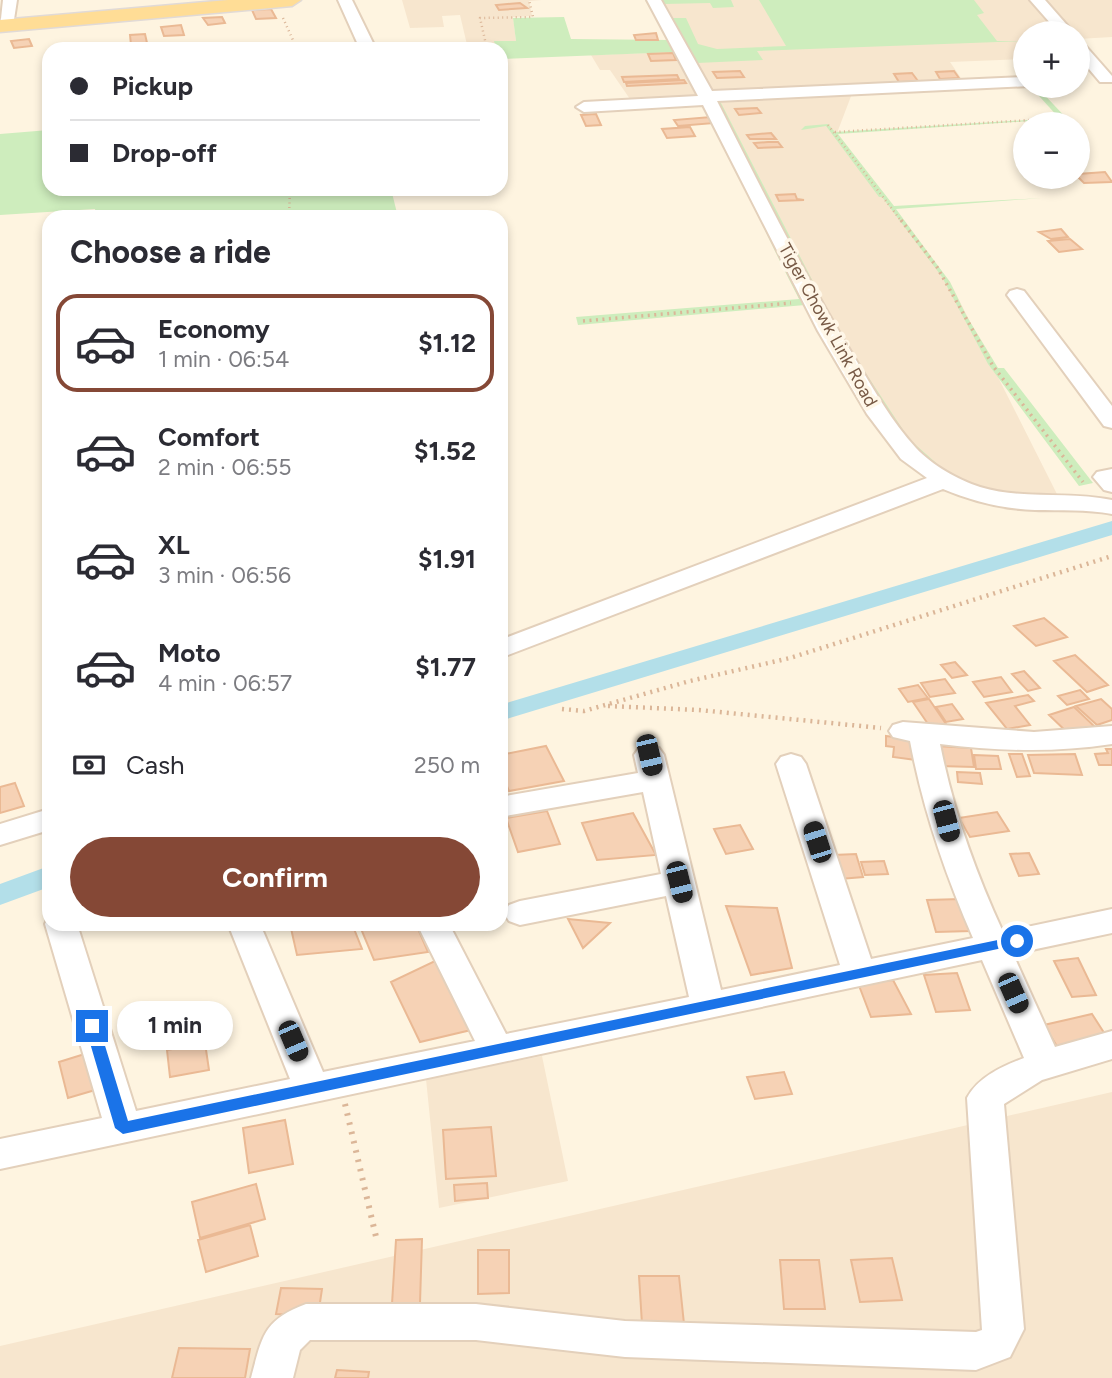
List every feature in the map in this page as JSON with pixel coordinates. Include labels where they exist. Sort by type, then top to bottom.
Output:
[{"type":"main road","points":[[3,26],[284,1]]},
{"type":"street","points":[[3,26],[10,0]]},
{"type":"street","points":[[345,0],[365,42]]},
{"type":"street","name":"Tiger Chowk Link Road","points":[[654,0],[709,98],[741,166],[828,331],[878,414],[909,454],[944,480],[974,493],[1004,500],[1091,503],[1112,507]]},
{"type":"street","points":[[1037,0],[1056,21]]},
{"type":"street","points":[[1090,62],[1103,79]]},
{"type":"street","points":[[584,107],[1013,83]]},
{"type":"street","points":[[1017,295],[1112,421]]},
{"type":"street","points":[[508,647],[944,480]]},
{"type":"street","points":[[1044,1063],[959,870],[931,774],[913,732],[1043,743],[1081,741],[1112,735]]},
{"type":"street","points":[[791,764],[859,973]]},
{"type":"street","points":[[508,805],[652,767],[708,1005]]},
{"type":"street","points":[[0,835],[42,821]]},
{"type":"street","points":[[520,913],[679,882]]},
{"type":"street","points":[[0,1154],[1112,921]]},
{"type":"street","points":[[63,931],[123,1128]]},
{"type":"street","points":[[248,931],[326,1085]]},
{"type":"street","points":[[437,931],[497,1049]]},
{"type":"street","points":[[272,1378],[282,1339],[291,1327],[306,1322],[476,1322],[625,1339],[976,1351],[996,1344],[1004,1329],[985,1098],[1000,1085],[1044,1063],[1112,1045]]},
{"type":"path","points":[[485,42],[480,18],[533,17],[529,0]]},
{"type":"path","points":[[284,1],[295,42]]},
{"type":"path","points":[[834,132],[1013,121]]},
{"type":"path","points":[[828,125],[948,284],[973,334],[1000,376],[1073,472],[1081,481],[1105,482]]},
{"type":"path","points":[[583,321],[814,302]]},
{"type":"path","points":[[562,709],[584,711],[690,681],[790,658],[1112,556]]},
{"type":"path","points":[[601,706],[699,710],[913,732]]},
{"type":"path","points":[[326,1085],[377,1241]]},
{"type":"shaded area","points":[[402,0],[542,0],[529,1],[532,16],[513,17],[516,41],[466,42],[460,15],[442,16],[444,27],[410,28]]},
{"type":"shaded area","points":[[651,0],[1112,0],[1112,37],[1090,38],[1090,21],[1013,21],[1013,59],[950,62],[963,81],[853,91],[837,133],[950,282],[1062,504],[944,480],[885,423]]},
{"type":"shaded area","points":[[677,52],[705,103],[632,102],[610,70],[600,70],[591,55]]},
{"type":"shaded area","points":[[542,1056],[568,1181],[439,1208],[426,1079]]},
{"type":"shaded area","points":[[1112,1092],[1112,1378],[0,1378],[0,1346]]},
{"type":"green space","points":[[645,0],[650,0],[707,104],[805,305],[578,325],[576,317],[799,299],[677,52],[508,59],[508,42],[494,41],[516,41],[513,18],[564,17],[571,39],[668,40]]},
{"type":"green space","points":[[658,0],[731,0],[734,7],[713,8],[710,3],[664,4],[671,18],[686,18],[698,44],[717,49],[786,46],[759,0],[974,0],[984,13],[977,15],[997,41],[1013,41],[757,51],[763,60],[697,63],[713,94]]},
{"type":"green space","points":[[838,92],[720,101],[840,334],[909,439],[952,477],[985,490],[1048,500],[993,493],[954,480],[919,457],[899,435],[862,382],[715,102],[723,97]]},
{"type":"green space","points":[[1041,98],[1047,98],[1061,112],[1054,112]]},
{"type":"green space","points":[[1013,121],[838,134],[894,206],[1042,198],[896,209],[950,282],[966,315],[998,368],[1004,368],[1093,483],[1079,486],[988,364],[942,277],[826,126],[801,130],[805,126],[828,124],[835,132]]},
{"type":"green space","points":[[42,131],[42,196],[393,196],[396,210],[95,209],[42,210],[42,212],[0,215],[0,134]]},
{"type":"building","points":[[520,3],[527,8],[499,10],[496,5]]},
{"type":"building","points":[[271,9],[276,18],[256,19],[252,10]]},
{"type":"building","points":[[222,17],[225,23],[208,25],[203,18]]},
{"type":"building","points":[[181,25],[184,35],[164,36],[161,27]]},
{"type":"building","points":[[656,33],[658,40],[636,40],[634,35]]},
{"type":"building","points":[[145,34],[147,42],[131,42],[130,35]]},
{"type":"building","points":[[29,39],[32,46],[14,48],[11,41]]},
{"type":"building","points":[[673,53],[676,60],[651,61],[648,54]]},
{"type":"building","points":[[740,71],[744,77],[717,78],[713,72]]},
{"type":"building","points":[[954,71],[959,78],[940,79],[936,72]]},
{"type":"building","points":[[912,73],[918,81],[899,82],[894,74]]},
{"type":"building","points":[[677,75],[679,79],[624,82],[622,77]]},
{"type":"building","points":[[684,80],[686,83],[627,86],[626,83]]},
{"type":"building","points":[[757,108],[761,113],[739,115],[735,109]]},
{"type":"building","points":[[596,114],[601,125],[586,126],[581,115]]},
{"type":"building","points":[[711,117],[715,123],[678,126],[674,120]]},
{"type":"building","points":[[690,127],[695,136],[667,138],[662,129]]},
{"type":"building","points":[[771,133],[776,139],[750,139],[747,135]]},
{"type":"building","points":[[778,142],[782,147],[758,148],[754,143]]},
{"type":"building","points":[[1105,172],[1112,182],[1090,183],[1090,173]]},
{"type":"building","points":[[795,194],[797,199],[804,200],[779,201],[776,195]]},
{"type":"building","points":[[1061,229],[1068,237],[1051,239],[1039,232]]},
{"type":"building","points":[[1070,239],[1082,249],[1059,252],[1048,241]]},
{"type":"building","points":[[1044,618],[1067,637],[1036,646],[1014,626]]},
{"type":"building","points":[[1075,655],[1108,685],[1087,692],[1054,661]]},
{"type":"building","points":[[955,662],[967,675],[952,678],[941,665]]},
{"type":"building","points":[[1024,671],[1040,688],[1028,691],[1012,674]]},
{"type":"building","points":[[1001,677],[1012,692],[984,697],[973,682]]},
{"type":"building","points":[[945,679],[955,693],[930,697],[921,683]]},
{"type":"building","points":[[918,685],[928,698],[908,702],[899,689]]},
{"type":"building","points":[[1080,690],[1089,699],[1067,705],[1058,696]]},
{"type":"building","points":[[1028,695],[1034,701],[1015,706],[1030,725],[1007,729],[986,703]]},
{"type":"building","points":[[929,699],[946,724],[930,727],[913,702]]},
{"type":"building","points":[[1101,699],[1112,709],[1112,720],[1097,725],[1076,706]]},
{"type":"building","points":[[952,704],[963,719],[946,722],[936,707]]},
{"type":"building","points":[[1074,707],[1094,726],[1069,734],[1049,715]]},
{"type":"building","points":[[886,736],[911,739],[916,760],[893,757],[894,747],[886,746]]},
{"type":"building","points":[[546,746],[564,781],[509,791],[508,753]]},
{"type":"building","points":[[936,746],[971,748],[974,767],[939,766]]},
{"type":"building","points":[[1106,749],[1112,749],[1112,765],[1099,765],[1095,754],[1108,753]]},
{"type":"building","points":[[1009,754],[1022,754],[1030,776],[1017,777]]},
{"type":"building","points":[[1075,754],[1082,775],[1034,773],[1028,755]]},
{"type":"building","points":[[974,755],[998,756],[1001,769],[976,769]]},
{"type":"building","points":[[957,772],[980,773],[982,784],[958,782]]},
{"type":"building","points":[[15,783],[24,806],[0,813],[0,787]]},
{"type":"building","points":[[547,811],[560,844],[518,852],[508,818]]},
{"type":"building","points":[[997,812],[1009,831],[970,837],[959,818]]},
{"type":"building","points":[[633,813],[656,855],[597,860],[582,823]]},
{"type":"building","points":[[740,825],[753,849],[726,854],[714,829]]},
{"type":"building","points":[[1029,853],[1039,874],[1019,876],[1010,854]]},
{"type":"building","points":[[856,854],[863,877],[840,879],[834,855]]},
{"type":"building","points":[[884,861],[888,874],[865,875],[861,862]]},
{"type":"building","points":[[961,899],[971,931],[936,932],[927,900]]},
{"type":"building","points":[[726,906],[777,908],[792,968],[751,975]]},
{"type":"building","points":[[568,919],[610,923],[583,948]]},
{"type":"building","points":[[292,931],[355,931],[362,949],[297,955]]},
{"type":"building","points":[[362,931],[419,931],[428,952],[374,960]]},
{"type":"building","points":[[1078,958],[1096,995],[1072,997],[1054,961]]},
{"type":"building","points":[[435,961],[471,1030],[420,1042],[391,982]]},
{"type":"building","points":[[957,973],[970,1010],[936,1012],[924,975]]},
{"type":"building","points":[[893,980],[911,1014],[871,1017],[858,983]]},
{"type":"building","points":[[1092,1014],[1110,1042],[1061,1053],[1044,1025]]},
{"type":"building","points":[[205,1043],[209,1070],[170,1077],[167,1050]]},
{"type":"building","points":[[91,1052],[102,1088],[68,1098],[59,1062]]},
{"type":"building","points":[[784,1072],[792,1094],[755,1099],[747,1077]]},
{"type":"building","points":[[285,1120],[293,1164],[249,1173],[243,1128]]},
{"type":"building","points":[[491,1127],[496,1176],[446,1179],[443,1130]]},
{"type":"building","points":[[487,1183],[488,1198],[455,1201],[454,1185]]},
{"type":"building","points":[[256,1184],[265,1219],[200,1238],[192,1202]]},
{"type":"building","points":[[250,1225],[258,1256],[206,1272],[198,1240]]},
{"type":"building","points":[[422,1239],[420,1303],[392,1304],[396,1240]]},
{"type":"building","points":[[478,1250],[509,1250],[509,1293],[478,1294]]},
{"type":"building","points":[[892,1258],[902,1300],[860,1302],[851,1260]]},
{"type":"building","points":[[780,1260],[819,1260],[825,1309],[784,1309]]},
{"type":"building","points":[[639,1276],[679,1276],[684,1324],[642,1324]]},
{"type":"building","points":[[281,1288],[322,1289],[318,1316],[276,1314]]},
{"type":"building","points":[[179,1348],[250,1349],[245,1378],[172,1378]]},
{"type":"building","points":[[337,1370],[369,1372],[368,1378],[335,1378]]},
{"type":"waterway","points":[[508,711],[1112,528]]},
{"type":"waterway","points":[[0,895],[42,879]]},
{"type":"route","points":[[92,1026],[123,1128],[1017,941]]}]
